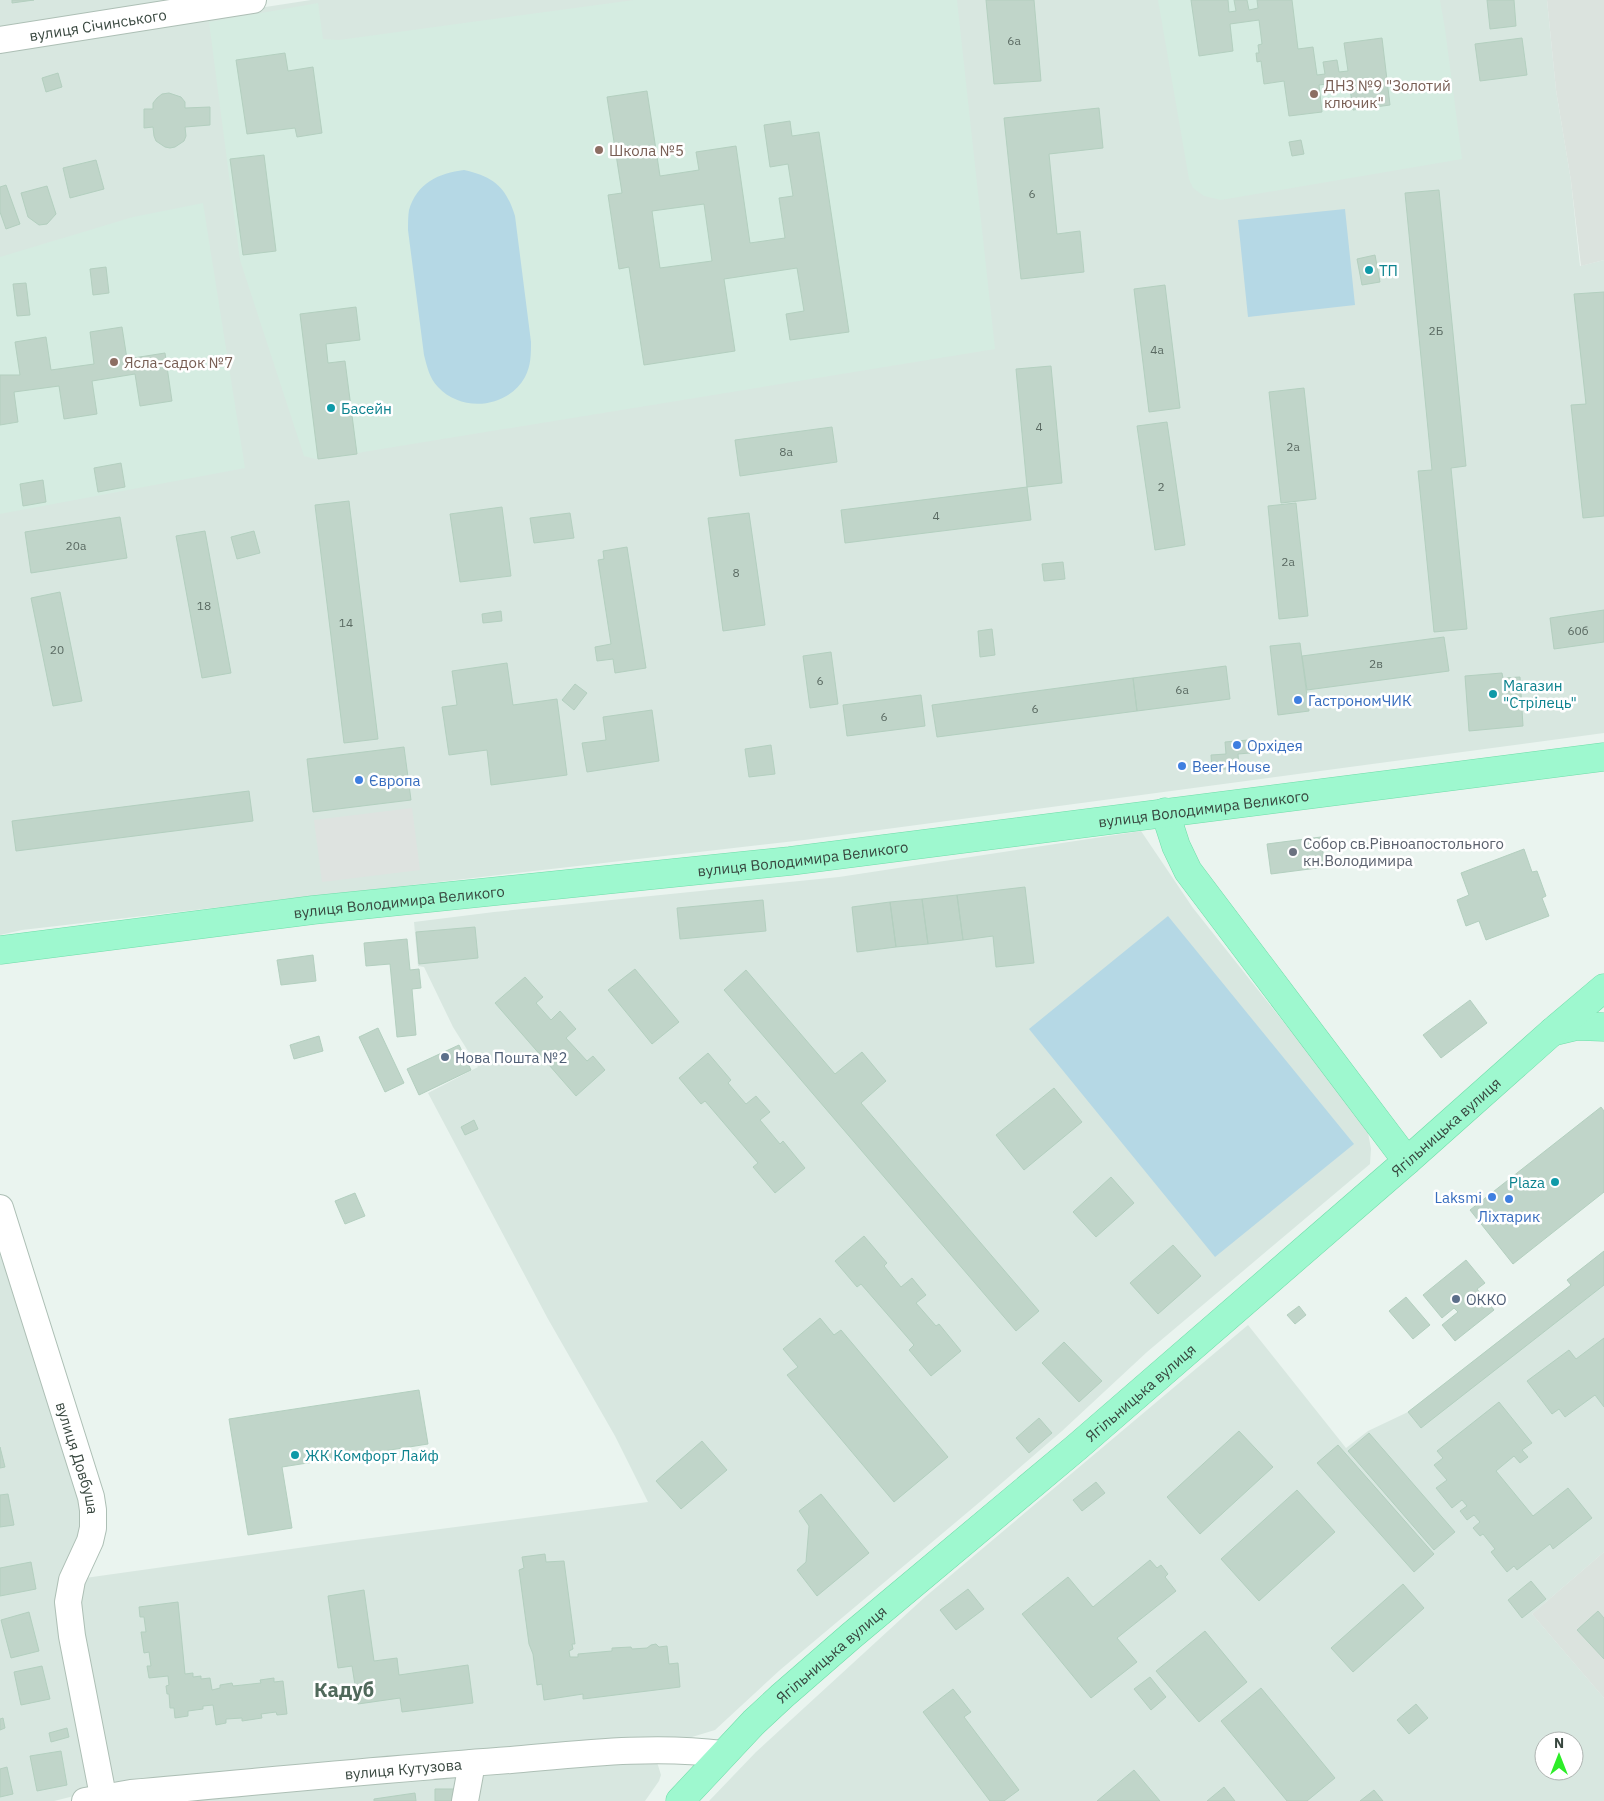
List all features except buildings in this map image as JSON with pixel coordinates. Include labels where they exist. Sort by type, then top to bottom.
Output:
[{"type":"main road","name":"вулиця Володимира Великого","points":[[0,950],[313,910],[790,861],[1604,757]]},
{"type":"main road","points":[[1165,812],[1176,846],[1188,870],[1407,1161]]},
{"type":"main road","name":"Ягільницька вулиця","points":[[680,1801],[754,1722],[851,1636],[1084,1441],[1604,988]]},
{"type":"main road","points":[[1552,1032],[1576,1026],[1604,1027]]},
{"type":"street","name":"вулиця Січинського","points":[[0,40],[253,0]]},
{"type":"street","name":"вулиця Довбуша","points":[[2,1218],[91,1497],[93,1528],[90,1541],[72,1580],[68,1602],[98,1800]]},
{"type":"street","name":"вулиця Кутузова","points":[[98,1800],[131,1793],[472,1763],[645,1751],[686,1750],[722,1754]]},
{"type":"street","points":[[466,1801],[472,1763]]},
{"type":"shaded area","points":[[0,0],[192,0],[0,31]]},
{"type":"shaded area","points":[[311,0],[1547,0],[1556,90],[1571,181],[1580,266],[1604,260],[1604,733],[804,840],[22,930],[0,935],[0,48]]},
{"type":"shaded area","name":"Школа №5","points":[[634,0],[957,0],[995,349],[351,454],[315,459],[304,456],[240,260],[209,22],[318,3],[323,39],[339,40]]},
{"type":"shaded area","name":"ДНЗ №9 \"Золотий ключик\"","points":[[1158,0],[1440,0],[1462,159],[1221,200],[1204,196],[1193,188],[1189,179]]},
{"type":"shaded area","points":[[1547,0],[1604,0],[1604,260],[1581,266],[1571,181],[1556,90]]},
{"type":"shaded area","points":[[464,170],[483,176],[497,185],[503,191],[515,216],[531,342],[531,355],[525,377],[508,395],[496,401],[484,403],[459,401],[438,387],[430,376],[424,355],[408,230],[409,210],[417,193],[423,186],[438,177]]},
{"type":"shaded area","name":"Ясла-садок №7","points":[[203,203],[245,468],[0,514],[0,257],[133,217]]},
{"type":"shaded area","points":[[1345,209],[1355,305],[1248,317],[1238,220]]},
{"type":"shaded area","points":[[412,808],[420,870],[322,882],[314,820]]},
{"type":"shaded area","points":[[1141,831],[1193,908],[1367,1127],[1371,1149],[1370,1164],[1147,1352],[1062,1431],[780,1670],[715,1730],[674,1740],[129,1786],[114,1781],[108,1765],[79,1602],[85,1578],[648,1502],[615,1436],[548,1319],[428,1093],[478,1067],[453,1027],[424,967],[418,966],[414,922],[494,912],[839,877]]},
{"type":"shaded area","points":[[1168,916],[1354,1144],[1215,1257],[1029,1029]]},
{"type":"shaded area","points":[[0,1234],[85,1519],[67,1576],[88,1786],[78,1795],[54,1801],[0,1801]]},
{"type":"shaded area","points":[[1604,1251],[1604,1552],[1532,1614],[1604,1698],[1604,1801],[709,1801],[756,1752],[925,1597],[1248,1325],[1346,1448],[1368,1431],[1408,1412],[1571,1285],[1567,1280]]},
{"type":"shaded area","points":[[1604,1552],[1604,1698],[1532,1614]]},
{"type":"shaded area","points":[[652,1758],[657,1762],[661,1775],[645,1801],[117,1801]]},
{"type":"place","name":"ДНЗ №9 \"Золотий ключик\"","points":[[1314,94]]},
{"type":"place","name":"Школа №5","points":[[599,150]]},
{"type":"place","name":"ТП","points":[[1369,270]]},
{"type":"place","name":"Ясла-садок №7","points":[[114,362]]},
{"type":"place","name":"Басейн","points":[[331,408]]},
{"type":"place","name":"Магазин \"Стрілець\"","points":[[1493,694]]},
{"type":"place","name":"ГастрономЧИК","points":[[1298,700]]},
{"type":"place","name":"Орхідея","points":[[1237,745]]},
{"type":"place","name":"Beer House","points":[[1182,766]]},
{"type":"place","name":"Європа","points":[[359,780]]},
{"type":"place","name":"Собор св.Рівноапостольного кн.Володимира","points":[[1293,852]]},
{"type":"place","name":"Нова Пошта №2","points":[[445,1057]]},
{"type":"place","name":"Plaza","points":[[1555,1182]]},
{"type":"place","name":"Laksmi","points":[[1492,1197]]},
{"type":"place","name":"Ліхтарик","points":[[1509,1199]]},
{"type":"place","name":"ОККО","points":[[1456,1299]]},
{"type":"place","name":"ЖК Комфорт Лайф","points":[[295,1455]]},
{"type":"district","name":"Кадуб","points":[[344,1689]]}]
